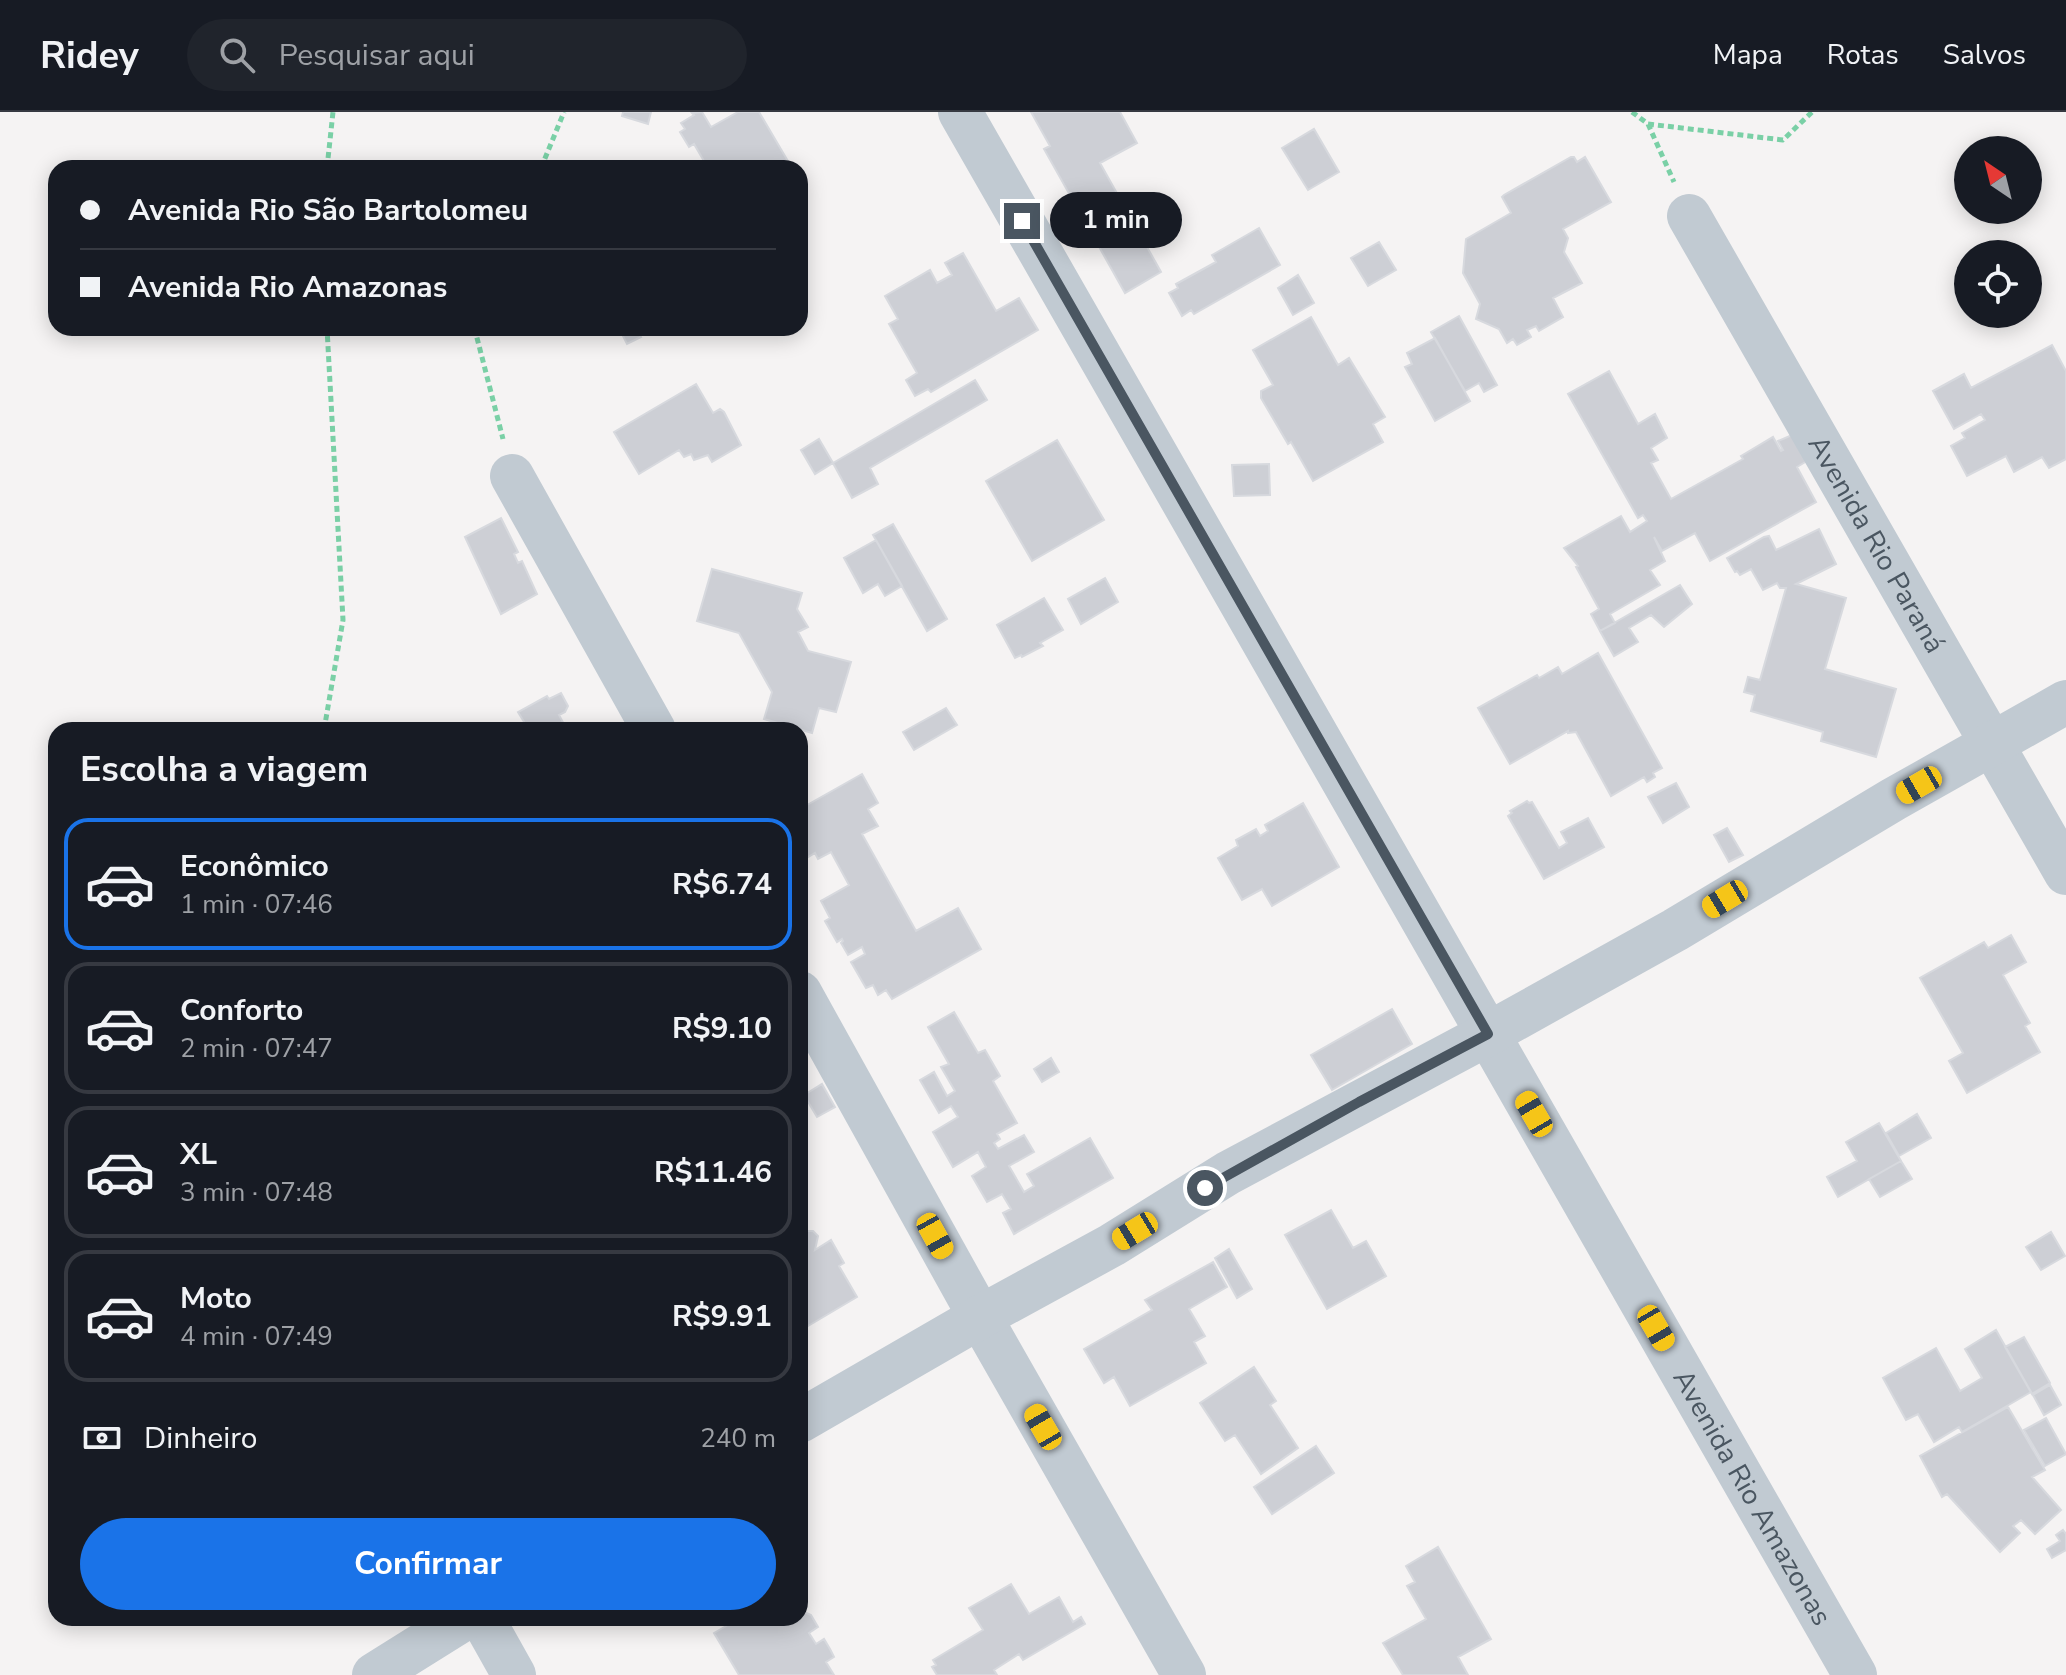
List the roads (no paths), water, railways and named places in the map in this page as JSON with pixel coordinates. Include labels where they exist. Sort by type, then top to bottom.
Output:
[{"type":"street","name":"Avenida Rio Amazonas","points":[[960,112],[1855,1675]]},
{"type":"street","name":"Avenida Rio Paraná","points":[[1689,216],[2066,873]]},
{"type":"street","points":[[512,476],[650,722]]},
{"type":"street","points":[[808,1416],[1112,1245],[1228,1173],[1675,930],[2066,702]]},
{"type":"street","points":[[808,1007],[1184,1675]]},
{"type":"street","points":[[374,1675],[452,1626]]},
{"type":"street","points":[[486,1626],[514,1675]]}]
